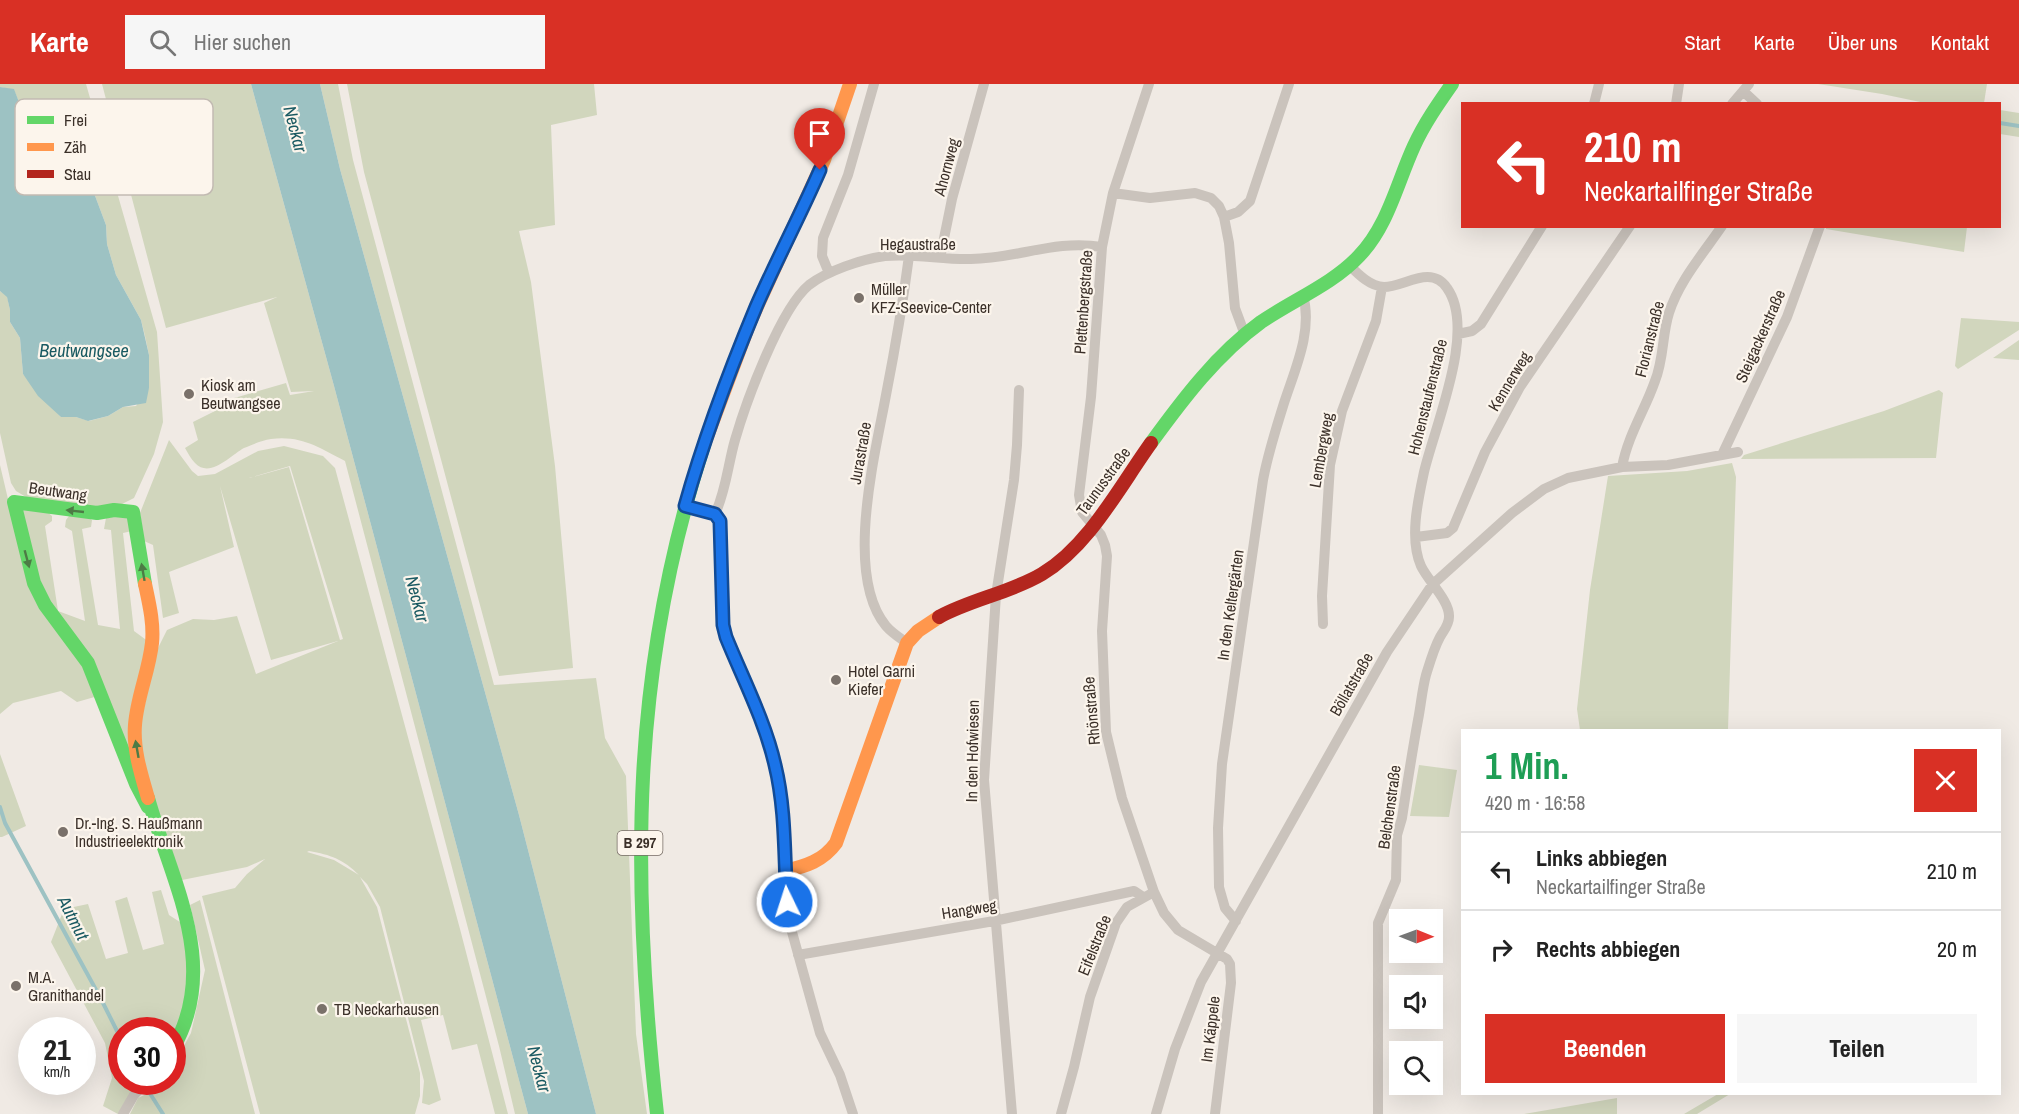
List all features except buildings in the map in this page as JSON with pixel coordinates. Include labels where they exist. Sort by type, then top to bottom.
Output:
[{"type":"street","name":"B 297","points":[[657,1114],[649,1051],[641,930],[642,776],[646,710],[656,637],[668,573],[702,450],[736,356],[768,280],[828,151],[850,84]]},
{"type":"street","points":[[829,273],[822,256],[823,238],[848,175],[874,84]]},
{"type":"street","name":"Ahornweg","points":[[940,258],[952,200],[984,84]]},
{"type":"street","name":"Plettenbergstraße","points":[[1092,525],[1082,512],[1079,495],[1091,397],[1102,247],[1113,193],[1149,84]]},
{"type":"street","points":[[1224,217],[1238,212],[1250,201],[1289,84]]},
{"type":"street","name":"Taunusstraße","points":[[785,871],[818,863],[836,843],[907,643],[913,634],[942,615],[1038,577],[1075,545],[1172,415],[1204,376],[1245,335],[1350,266],[1380,228],[1389,211],[1414,146],[1431,114],[1452,84]]},
{"type":"street","points":[[1594,102],[1599,84]]},
{"type":"street","points":[[1676,102],[1679,84]]},
{"type":"street","points":[[1734,102],[1746,88],[1756,102]]},
{"type":"street","points":[[1113,193],[1150,198],[1195,193],[1210,198],[1219,206],[1224,217],[1235,308],[1245,335]]},
{"type":"street","points":[[1458,334],[1472,331],[1481,324],[1541,228]]},
{"type":"street","name":"Kennerweg","points":[[1416,537],[1447,533],[1453,528],[1485,452],[1520,387],[1629,228]]},
{"type":"street","name":"Florianstraße","points":[[1622,466],[1626,448],[1655,381],[1668,316],[1674,298],[1721,228]]},
{"type":"street","name":"Steigackerstraße","points":[[1722,455],[1787,317],[1819,228]]},
{"type":"street","name":"Hegaustraße","points":[[715,514],[722,497],[736,439],[755,384],[783,321],[801,293],[810,285],[829,273],[871,259],[909,256],[983,259],[1061,244],[1102,247]]},
{"type":"street","name":"Jurastraße","points":[[907,643],[884,624],[874,602],[867,577],[864,537],[868,494],[909,256]]},
{"type":"street","points":[[1350,266],[1363,279],[1382,287]]},
{"type":"street","name":"Hohenstaufenstraße","points":[[1382,287],[1398,285],[1416,277],[1432,278],[1446,286],[1457,308],[1458,334],[1453,366],[1425,471],[1415,526],[1420,564],[1432,585]]},
{"type":"street","name":"Lembergweg","points":[[1323,624],[1322,596],[1330,465],[1342,411],[1376,321],[1382,287]]},
{"type":"street","name":"In den Keltergärten","points":[[1236,921],[1225,908],[1219,887],[1217,848],[1222,764],[1263,480],[1270,446],[1305,338],[1306,305],[1303,295]]},
{"type":"street","name":"In den Hofwiesen","points":[[1012,1114],[994,921],[984,780],[996,595],[1014,480],[1019,390]]},
{"type":"street","name":"Böllatstraße","points":[[1156,1114],[1188,1012],[1201,982],[1387,652],[1432,585],[1512,513],[1544,489],[1568,478],[1622,466],[1668,465],[1738,452]]},
{"type":"street","name":"Beutwang","points":[[148,807],[119,744],[88,663],[45,605],[34,584],[14,502],[97,513],[114,510],[133,512],[153,629],[153,648],[134,720],[135,744],[148,807],[185,914],[193,953],[194,984],[186,1024]]},
{"type":"street","points":[[685,506],[715,514],[720,521],[723,625],[775,764],[783,812],[787,902],[798,955],[820,1033],[840,1075],[854,1114]]},
{"type":"street","name":"Rhönstraße","points":[[1092,525],[1101,535],[1107,556],[1102,654],[1109,750],[1122,798],[1154,892]]},
{"type":"street","name":"Belchenstraße","points":[[1378,1114],[1378,922],[1396,880],[1397,835],[1402,818],[1426,677],[1435,647],[1449,623],[1450,614],[1446,603],[1432,585]]},
{"type":"street","name":"Hangweg","points":[[798,955],[994,921],[1134,891],[1143,897]]},
{"type":"street","points":[[1154,892],[1164,913],[1178,930],[1218,953]]},
{"type":"street","name":"Eifelstraße","points":[[1061,1114],[1090,997],[1116,922],[1127,907],[1154,892]]},
{"type":"street","name":"Im Käppele","points":[[1215,1114],[1231,983],[1230,964],[1218,953]]},
{"type":"street","points":[[123,1114],[134,1095]]},
{"type":"green space","points":[[0,84],[86,84],[90,99],[18,99],[14,90],[0,87]]},
{"type":"green space","points":[[102,84],[251,84],[528,1114],[515,1114],[345,461],[310,444],[282,438],[264,440],[244,448],[220,464],[207,468],[195,463],[185,448],[198,440],[193,422],[219,409],[217,403],[286,383],[290,395],[314,391],[291,392],[264,303],[277,297],[166,328],[131,195],[213,195],[213,99],[106,99]]},
{"type":"green space","points":[[320,84],[338,84],[353,160],[494,685],[596,678],[605,738],[626,776],[636,1034],[647,1114],[596,1114],[519,815],[340,169]]},
{"type":"green space","points":[[347,84],[594,84],[597,115],[551,125],[555,225],[519,231],[531,282],[555,466],[573,668],[499,676],[364,172]]},
{"type":"green space","points":[[1818,84],[1987,84],[1984,102],[1920,102]]},
{"type":"green space","points":[[2001,110],[2019,113],[2019,137],[2001,134]]},
{"type":"green space","points":[[95,195],[118,195],[157,332],[163,422],[154,454],[134,498],[118,506],[95,508],[26,497],[16,491],[11,483],[0,433],[0,291],[7,296],[10,322],[20,338],[23,374],[61,417],[76,417],[89,421],[108,416],[123,407],[136,406],[149,388],[149,355],[141,320],[116,275],[107,244],[106,225]]},
{"type":"green space","points":[[1826,228],[1967,228],[1964,252]]},
{"type":"green space","points":[[1961,318],[2019,322],[2019,330],[1958,369],[1955,366]]},
{"type":"green space","points":[[2019,340],[2019,360],[1993,358]]},
{"type":"green space","points":[[1939,390],[1943,393],[1936,458],[1741,459],[1744,455],[1884,411]]},
{"type":"green space","points":[[169,440],[198,476],[215,474],[258,451],[284,446],[323,456],[335,468],[508,1114],[495,1114],[477,1044],[452,1050],[443,1015],[421,1020],[441,1100],[429,1105],[422,1103],[424,1081],[380,907],[367,884],[360,877],[377,907],[420,1073],[420,1096],[415,1114],[260,1114],[202,896],[235,888],[265,859],[247,867],[182,880],[147,780],[138,735],[157,650],[167,630],[193,619],[214,620],[237,616],[256,674],[338,641],[271,660],[220,486],[234,547],[169,572],[179,613],[163,618],[153,545],[144,541],[140,513]],"holes":[[[290,466],[343,639],[340,640],[289,467],[249,478]],[[307,852],[336,858],[359,875],[334,860]]]},
{"type":"green space","points":[[1732,463],[1736,477],[1728,729],[1580,729],[1577,709],[1590,590],[1608,476],[1687,471]]},
{"type":"green space","points":[[0,465],[27,580],[84,664],[98,696],[77,702],[61,691],[13,703],[0,714]]},
{"type":"green space","points":[[25,508],[45,510],[52,516],[52,521],[45,526],[58,611],[85,621],[72,531],[65,527],[69,516],[88,517],[92,520],[91,527],[82,529],[98,625],[120,629],[111,530],[104,529],[106,518],[122,515],[130,520],[132,531],[123,533],[134,631],[149,642],[145,662],[138,782],[109,702],[43,597],[20,514]]},
{"type":"green space","points":[[0,754],[26,826],[2,837],[0,837]]},
{"type":"green space","points":[[1419,765],[1457,770],[1449,817],[1410,816]]},
{"type":"green space","points":[[161,890],[169,915],[183,924],[187,972],[184,1009],[182,1017],[108,1017],[108,1058],[105,1043],[96,1026],[96,1017],[91,1017],[51,942],[64,909],[88,904],[106,959],[128,953],[115,901],[127,897],[143,950],[164,944],[152,892]]},
{"type":"green space","points":[[200,900],[255,1114],[130,1114],[138,1098],[144,1095],[186,1095],[186,1042],[191,1033],[205,970],[190,905]]},
{"type":"green space","points":[[108,1090],[108,1095],[130,1095],[118,1114],[103,1106]]},
{"type":"green space","points":[[1716,1095],[1728,1095],[1697,1114],[1684,1114]]},
{"type":"green space","points":[[1617,1098],[1617,1114],[1524,1114]]},
{"type":"water","name":"Neckar","points":[[251,84],[320,84],[340,169],[519,815],[596,1114],[528,1114]]},
{"type":"water","name":"Beutwangsee","points":[[0,87],[14,89],[18,99],[15,99],[15,195],[95,195],[106,225],[107,244],[116,275],[141,320],[149,355],[149,388],[146,403],[123,407],[108,416],[88,421],[76,417],[61,417],[38,396],[23,374],[20,338],[10,322],[7,297],[0,291]]},
{"type":"waterway","points":[[2001,123],[2019,126]]},
{"type":"waterway","name":"Autmut","points":[[0,807],[5,823],[110,1017]]},
{"type":"waterway","points":[[151,1095],[163,1114]]},
{"type":"traffic: fast","points":[[1151,443],[1188,394],[1230,348],[1261,322],[1337,275],[1359,256],[1385,218],[1418,138],[1452,84]]},
{"type":"traffic: fast","points":[[657,1114],[643,942],[641,858],[643,775],[650,692],[662,610],[680,526],[705,442]]},
{"type":"traffic: fast","points":[[145,584],[133,512],[114,510],[97,513],[14,502],[34,583],[45,605],[88,663],[136,784],[148,807]]},
{"type":"traffic: fast","points":[[148,798],[179,892],[187,924],[192,955],[193,987],[186,1018]]},
{"type":"traffic: slow","points":[[705,442],[750,322],[824,160],[850,84]]},
{"type":"traffic: slow","points":[[145,584],[152,621],[152,643],[136,715],[135,743],[148,798]]},
{"type":"traffic: slow","points":[[785,871],[814,862],[836,843],[907,643],[918,631],[939,617]]},
{"type":"traffic: jam","points":[[939,617],[1030,581],[1059,562],[1089,532],[1151,443]]},
{"type":"place","name":"Müller KFZ-Seevice-Center","points":[[859,298]]},
{"type":"place","name":"Kiosk am Beutwangsee","points":[[189,394]]},
{"type":"place","name":"Hotel Garni Kiefer","points":[[836,680]]},
{"type":"place","name":"Dr.-Ing. S. Haußmann Industrieelektronik","points":[[63,832]]},
{"type":"place","name":"M.A. Granithandel","points":[[16,986]]},
{"type":"place","name":"TB Neckarhausen","points":[[322,1009]]},
{"type":"route","points":[[787,902],[783,812],[775,764],[761,721],[723,625],[719,517],[685,506],[702,450],[736,356],[768,280],[820,170]]}]
